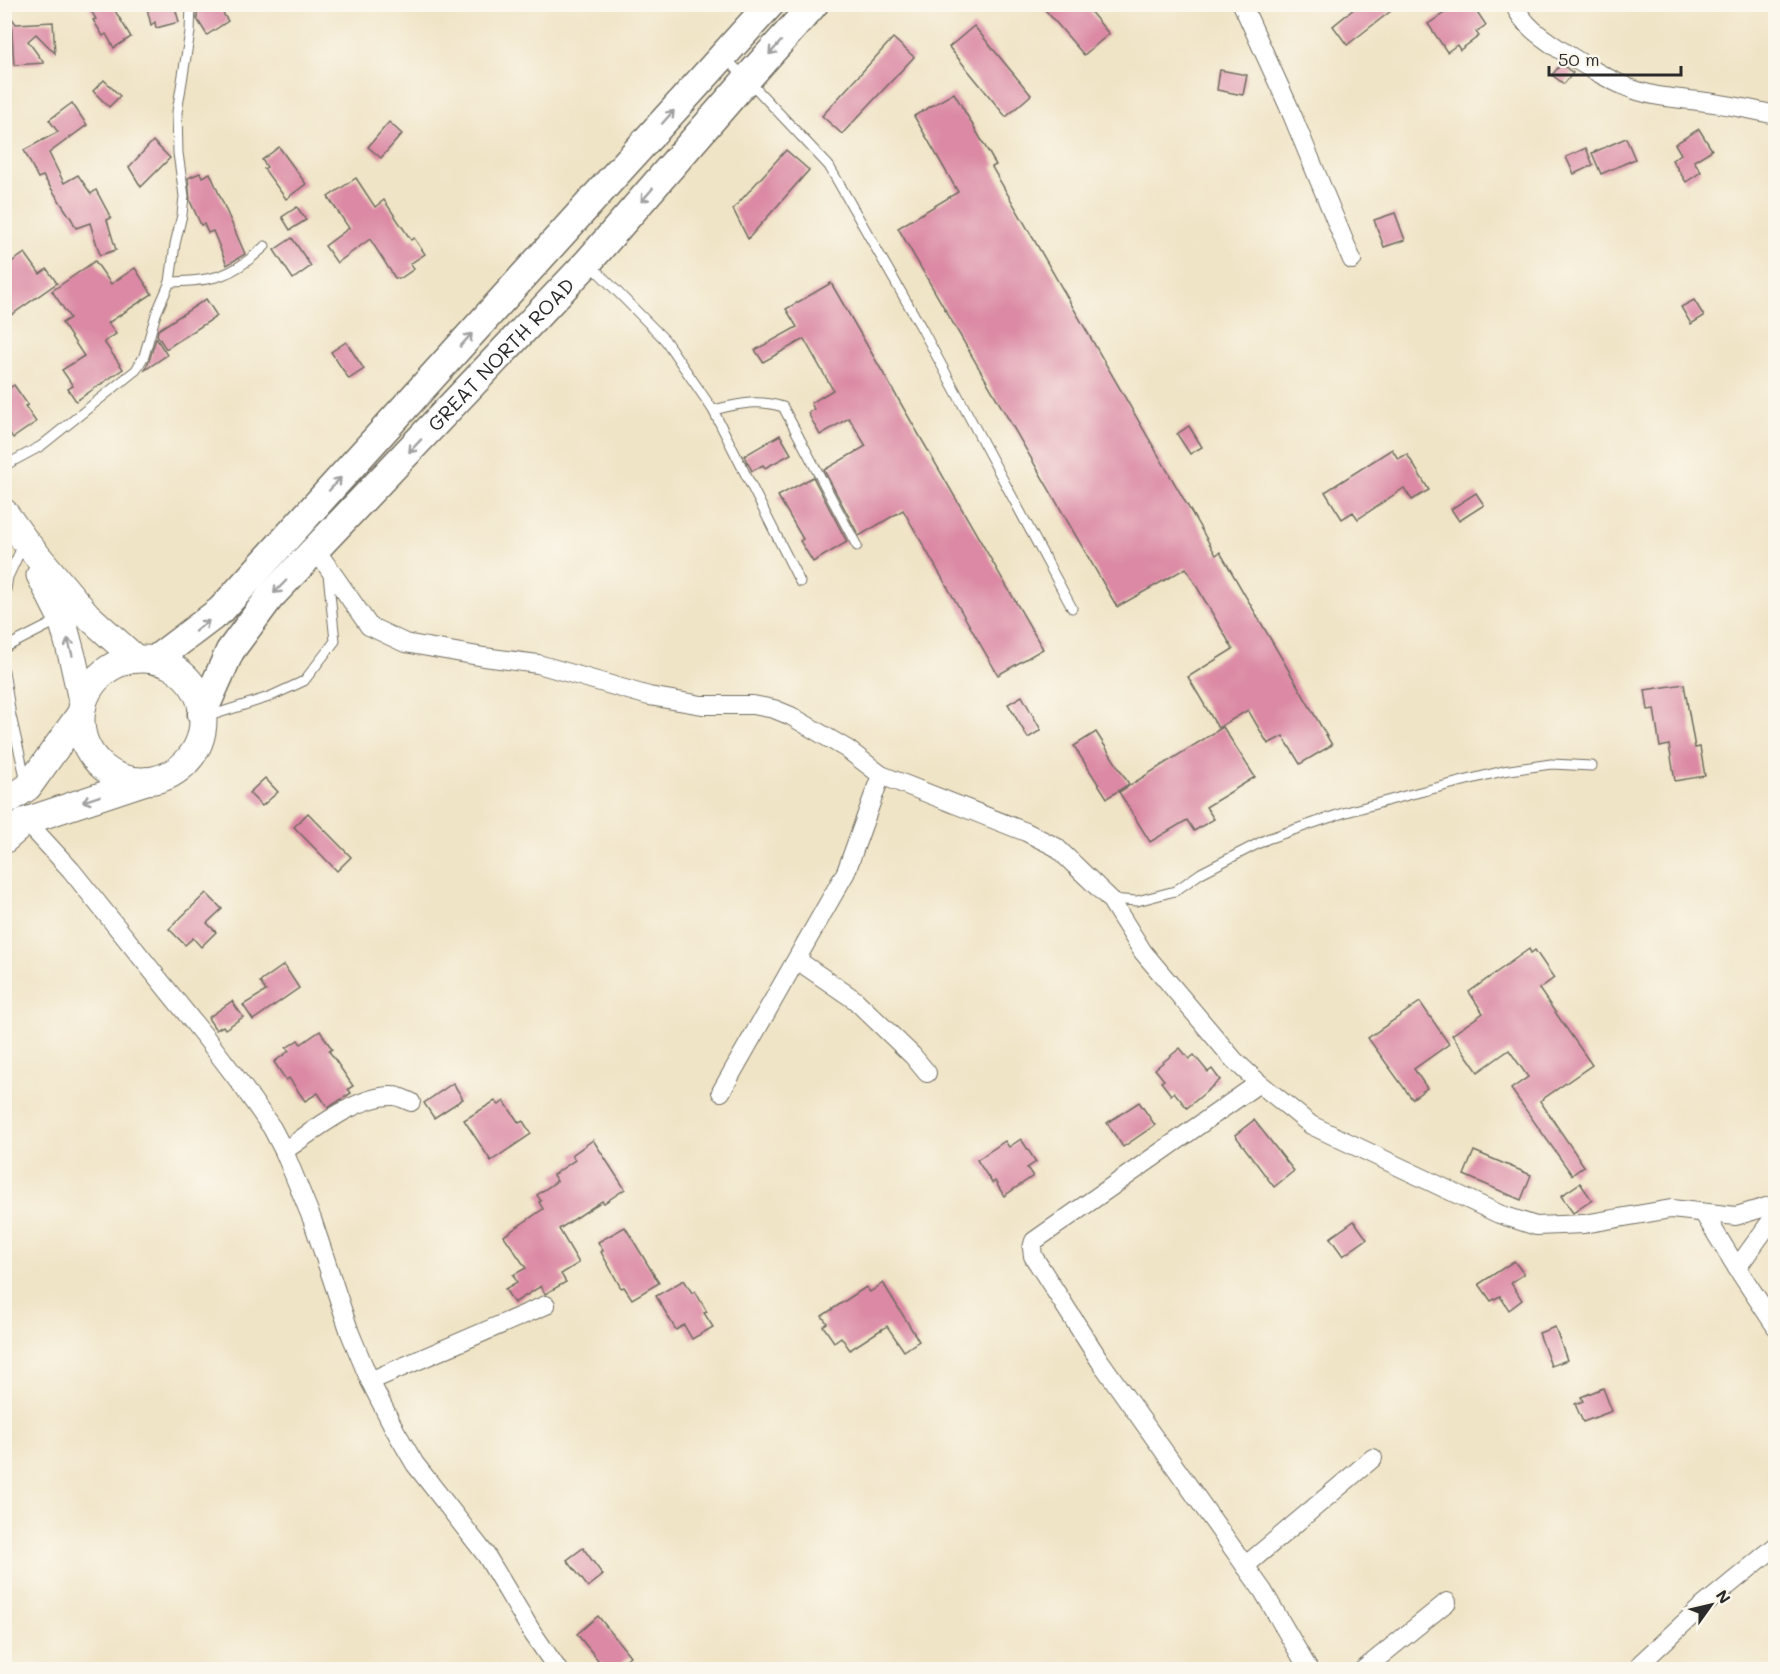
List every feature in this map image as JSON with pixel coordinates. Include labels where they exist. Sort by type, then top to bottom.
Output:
[{"type":"highway","name":"GREAT NORTH ROAD","points":[[145,660],[221,610],[770,4]]},
{"type":"highway","name":"GREAT NORTH ROAD","points":[[202,716],[230,651],[270,597],[321,557],[588,262],[814,4]]},
{"type":"main road","points":[[4,512],[25,541],[87,615],[145,660],[172,667],[187,679],[197,695],[202,716],[198,743],[184,764],[171,773],[26,821],[4,840]]},
{"type":"main road","points":[[25,541],[62,619],[73,660],[82,709],[83,734],[92,754],[98,762],[116,775],[147,781]]},
{"type":"main road","points":[[4,803],[28,787],[82,709],[86,694],[98,677],[115,665],[145,660]]},
{"type":"street","points":[[1242,4],[1288,105],[1352,260]]},
{"type":"street","points":[[1514,4],[1519,16],[1545,39],[1589,68],[1628,88],[1654,96],[1740,107],[1776,115]]},
{"type":"street","points":[[321,557],[369,626],[405,643],[538,664],[649,696],[702,705],[753,705],[774,709],[791,716],[847,749],[880,775],[1026,832],[1056,847],[1110,899],[1143,952],[1234,1060],[1259,1083],[1311,1125],[1499,1214],[1536,1226],[1584,1224],[1671,1209],[1736,1216],[1776,1204]]},
{"type":"street","points":[[721,1092],[846,872],[880,775]]},
{"type":"street","points":[[26,821],[71,870],[206,1038],[248,1092],[272,1128],[284,1150],[312,1219],[350,1334],[369,1381],[394,1430],[415,1464],[486,1556],[558,1670]]},
{"type":"street","points":[[797,960],[855,1000],[913,1056],[927,1073]]},
{"type":"street","points":[[1259,1083],[1034,1241],[1032,1248],[1033,1256],[1100,1361],[1263,1592],[1309,1670]]},
{"type":"street","points":[[284,1150],[349,1109],[372,1099],[395,1095],[411,1102]]},
{"type":"street","points":[[1704,1214],[1776,1327]]},
{"type":"street","points":[[1737,1268],[1776,1214]]},
{"type":"street","points":[[369,1381],[546,1305]]},
{"type":"street","points":[[1245,1566],[1373,1458]]},
{"type":"street","points":[[1641,1663],[1697,1611],[1776,1546]]},
{"type":"street","points":[[1363,1670],[1447,1602]]},
{"type":"lane","points":[[4,466],[41,446],[136,370],[144,356],[156,314],[170,282],[182,215],[184,196],[177,153],[176,123],[190,32],[191,4]]},
{"type":"lane","points":[[723,56],[829,166],[927,337],[1072,608]]},
{"type":"lane","points":[[170,282],[220,278],[253,258],[265,246]]},
{"type":"lane","points":[[588,262],[664,340],[713,410],[800,582]]},
{"type":"lane","points":[[713,410],[747,403],[768,402],[783,406],[857,546]]},
{"type":"lane","points":[[4,602],[8,577],[25,541]]},
{"type":"lane","points":[[202,716],[269,697],[304,681],[335,642],[321,557]]},
{"type":"lane","points":[[4,648],[62,619]]},
{"type":"lane","points":[[4,671],[8,714],[28,787]]},
{"type":"lane","points":[[1110,899],[1137,901],[1175,891],[1201,873],[1266,839],[1343,813],[1503,771],[1551,764],[1592,766]]},
{"type":"building","points":[[87,4],[111,4],[131,37],[114,48],[106,34],[103,36],[93,20],[96,19]]},
{"type":"building","points":[[146,4],[174,4],[179,22],[156,28],[155,22],[151,25]]},
{"type":"building","points":[[198,4],[217,4],[228,21],[207,35],[197,19]]},
{"type":"building","points":[[1040,4],[1084,4],[1109,34],[1084,55]]},
{"type":"building","points":[[1360,4],[1400,4],[1347,45],[1333,26]]},
{"type":"building","points":[[1458,4],[1472,4],[1486,25],[1476,32],[1479,36],[1460,50],[1457,45],[1447,52],[1428,24]]},
{"type":"building","points":[[11,17],[16,24],[53,22],[55,53],[36,34],[28,41],[44,63],[14,65]]},
{"type":"building","points":[[974,26],[1031,95],[1006,117],[949,47]]},
{"type":"building","points":[[893,38],[914,57],[842,134],[822,116]]},
{"type":"building","points":[[1561,64],[1573,73],[1564,84],[1552,75]]},
{"type":"building","points":[[1220,70],[1247,75],[1243,95],[1217,90]]},
{"type":"building","points":[[104,80],[120,96],[109,107],[93,91]]},
{"type":"building","points":[[954,93],[996,165],[992,167],[1216,555],[1220,552],[1332,745],[1300,764],[1283,736],[1268,744],[1248,710],[1218,728],[1188,677],[1233,649],[1186,568],[1117,607],[898,228],[958,192],[914,116]]},
{"type":"building","points":[[72,103],[87,125],[49,153],[64,183],[78,175],[91,194],[96,190],[111,218],[107,220],[116,250],[100,255],[90,223],[76,228],[43,176],[38,178],[24,150],[58,132],[49,120]]},
{"type":"building","points":[[389,122],[402,134],[381,158],[368,147]]},
{"type":"building","points":[[1699,129],[1712,150],[1694,161],[1701,172],[1686,182],[1672,160],[1681,154],[1675,144]]},
{"type":"building","points":[[1626,138],[1635,159],[1601,174],[1592,153]]},
{"type":"building","points":[[153,141],[170,158],[141,187],[129,167]]},
{"type":"building","points":[[279,147],[306,184],[286,199],[264,169],[267,167],[262,160]]},
{"type":"building","points":[[1586,148],[1593,165],[1574,174],[1566,157]]},
{"type":"building","points":[[786,150],[809,170],[748,239],[733,209]]},
{"type":"building","points":[[200,173],[202,177],[210,173],[245,254],[227,265],[213,231],[208,233],[204,224],[201,225],[190,201],[188,178]]},
{"type":"building","points":[[356,178],[375,207],[384,200],[411,240],[414,238],[425,254],[410,264],[414,269],[401,278],[395,278],[370,239],[337,263],[325,246],[349,228],[328,197]]},
{"type":"building","points":[[297,207],[306,220],[290,230],[282,217]]},
{"type":"building","points":[[1395,213],[1405,240],[1384,247],[1374,220]]},
{"type":"building","points":[[292,238],[311,266],[293,279],[274,250]]},
{"type":"building","points":[[25,253],[40,274],[47,269],[57,283],[4,320],[4,267]]},
{"type":"building","points":[[95,261],[111,284],[135,268],[152,294],[108,323],[116,334],[104,342],[123,369],[76,401],[68,389],[73,386],[62,370],[84,356],[62,323],[70,318],[52,291]]},
{"type":"building","points":[[831,283],[1043,649],[998,675],[903,510],[859,536],[824,470],[866,446],[849,418],[820,435],[808,413],[814,409],[811,403],[833,390],[804,339],[763,362],[755,350],[797,327],[786,309]]},
{"type":"building","points":[[206,299],[217,316],[166,349],[157,335],[158,330]]},
{"type":"building","points":[[1694,300],[1704,316],[1691,324],[1681,307]]},
{"type":"building","points":[[156,338],[167,355],[145,370],[150,358]]},
{"type":"building","points":[[346,342],[364,369],[349,379],[331,352]]},
{"type":"building","points":[[14,385],[28,405],[25,406],[36,422],[13,438],[4,425],[4,392]]},
{"type":"building","points":[[1189,426],[1202,447],[1190,454],[1177,434]]},
{"type":"building","points":[[780,435],[791,454],[765,468],[763,465],[752,471],[744,456]]},
{"type":"building","points":[[1392,449],[1398,459],[1407,454],[1429,490],[1412,500],[1404,488],[1358,519],[1353,512],[1342,519],[1325,492]]},
{"type":"building","points":[[813,477],[847,542],[813,562],[800,541],[803,539],[778,496]]},
{"type":"building","points":[[1476,493],[1484,505],[1459,521],[1451,509]]},
{"type":"building","points":[[1684,684],[1695,748],[1700,747],[1705,776],[1675,781],[1669,745],[1660,747],[1654,709],[1648,710],[1645,690]]},
{"type":"building","points":[[1022,696],[1041,730],[1028,738],[1008,704]]},
{"type":"building","points":[[1223,727],[1255,777],[1206,807],[1214,819],[1194,831],[1187,820],[1150,842],[1119,792]]},
{"type":"building","points":[[1096,732],[1129,784],[1107,798],[1074,746]]},
{"type":"building","points":[[265,778],[278,792],[262,806],[249,793]]},
{"type":"building","points":[[308,813],[351,857],[337,871],[294,827]]},
{"type":"building","points":[[206,893],[222,909],[207,923],[216,932],[201,947],[193,938],[185,945],[169,929]]},
{"type":"building","points":[[1529,949],[1531,953],[1535,950],[1554,978],[1539,989],[1592,1065],[1540,1101],[1584,1166],[1572,1175],[1511,1089],[1528,1077],[1509,1050],[1478,1072],[1452,1035],[1483,1013],[1469,992]]},
{"type":"building","points":[[284,965],[299,988],[253,1020],[243,1005],[266,991],[260,982]]},
{"type":"building","points":[[232,1001],[243,1017],[225,1029],[223,1026],[216,1030],[208,1018]]},
{"type":"building","points":[[1420,1002],[1449,1044],[1414,1069],[1427,1088],[1412,1099],[1368,1038]]},
{"type":"building","points":[[320,1031],[332,1049],[329,1051],[353,1086],[348,1089],[351,1093],[328,1108],[318,1093],[305,1101],[289,1078],[286,1080],[274,1062],[289,1051],[286,1048],[298,1040],[301,1044]]},
{"type":"building","points":[[1180,1048],[1189,1059],[1194,1055],[1208,1072],[1212,1069],[1220,1080],[1187,1108],[1174,1092],[1171,1095],[1161,1082],[1164,1080],[1155,1069]]},
{"type":"building","points":[[453,1083],[463,1099],[434,1118],[424,1103]]},
{"type":"building","points":[[495,1101],[499,1105],[504,1101],[519,1123],[523,1121],[531,1134],[491,1161],[464,1120]]},
{"type":"building","points":[[1139,1102],[1155,1125],[1123,1147],[1107,1123]]},
{"type":"building","points":[[1254,1120],[1294,1171],[1274,1187],[1235,1135]]},
{"type":"building","points":[[1021,1139],[1036,1162],[1027,1168],[1033,1176],[1004,1196],[995,1181],[992,1183],[977,1160],[1005,1141],[1009,1147]]},
{"type":"building","points":[[593,1140],[625,1189],[559,1229],[579,1263],[561,1274],[566,1282],[545,1294],[541,1286],[514,1303],[505,1289],[517,1282],[513,1275],[526,1268],[504,1236],[543,1209],[537,1195],[557,1181],[553,1175],[575,1160],[572,1155]]},
{"type":"building","points":[[1474,1151],[1531,1175],[1521,1200],[1464,1175]]},
{"type":"building","points":[[1580,1183],[1592,1200],[1573,1213],[1561,1196]]},
{"type":"building","points":[[1354,1221],[1367,1239],[1343,1256],[1330,1238]]},
{"type":"building","points":[[625,1227],[659,1283],[632,1299],[624,1287],[621,1288],[598,1242]]},
{"type":"building","points":[[1514,1261],[1524,1274],[1511,1283],[1522,1300],[1509,1310],[1500,1296],[1491,1301],[1479,1284]]},
{"type":"building","points":[[684,1280],[692,1293],[695,1291],[713,1327],[692,1339],[684,1325],[676,1330],[656,1296]]},
{"type":"building","points":[[883,1283],[919,1341],[904,1351],[887,1326],[850,1350],[841,1337],[834,1342],[823,1326],[827,1323],[822,1316],[866,1287],[870,1292]]},
{"type":"building","points":[[1555,1327],[1567,1360],[1551,1366],[1539,1333]]},
{"type":"building","points":[[1603,1388],[1612,1411],[1583,1422],[1575,1404],[1583,1401],[1581,1397]]},
{"type":"building","points":[[583,1548],[603,1575],[588,1587],[567,1560]]},
{"type":"building","points":[[598,1616],[630,1656],[613,1670],[606,1670],[577,1634]]}]
